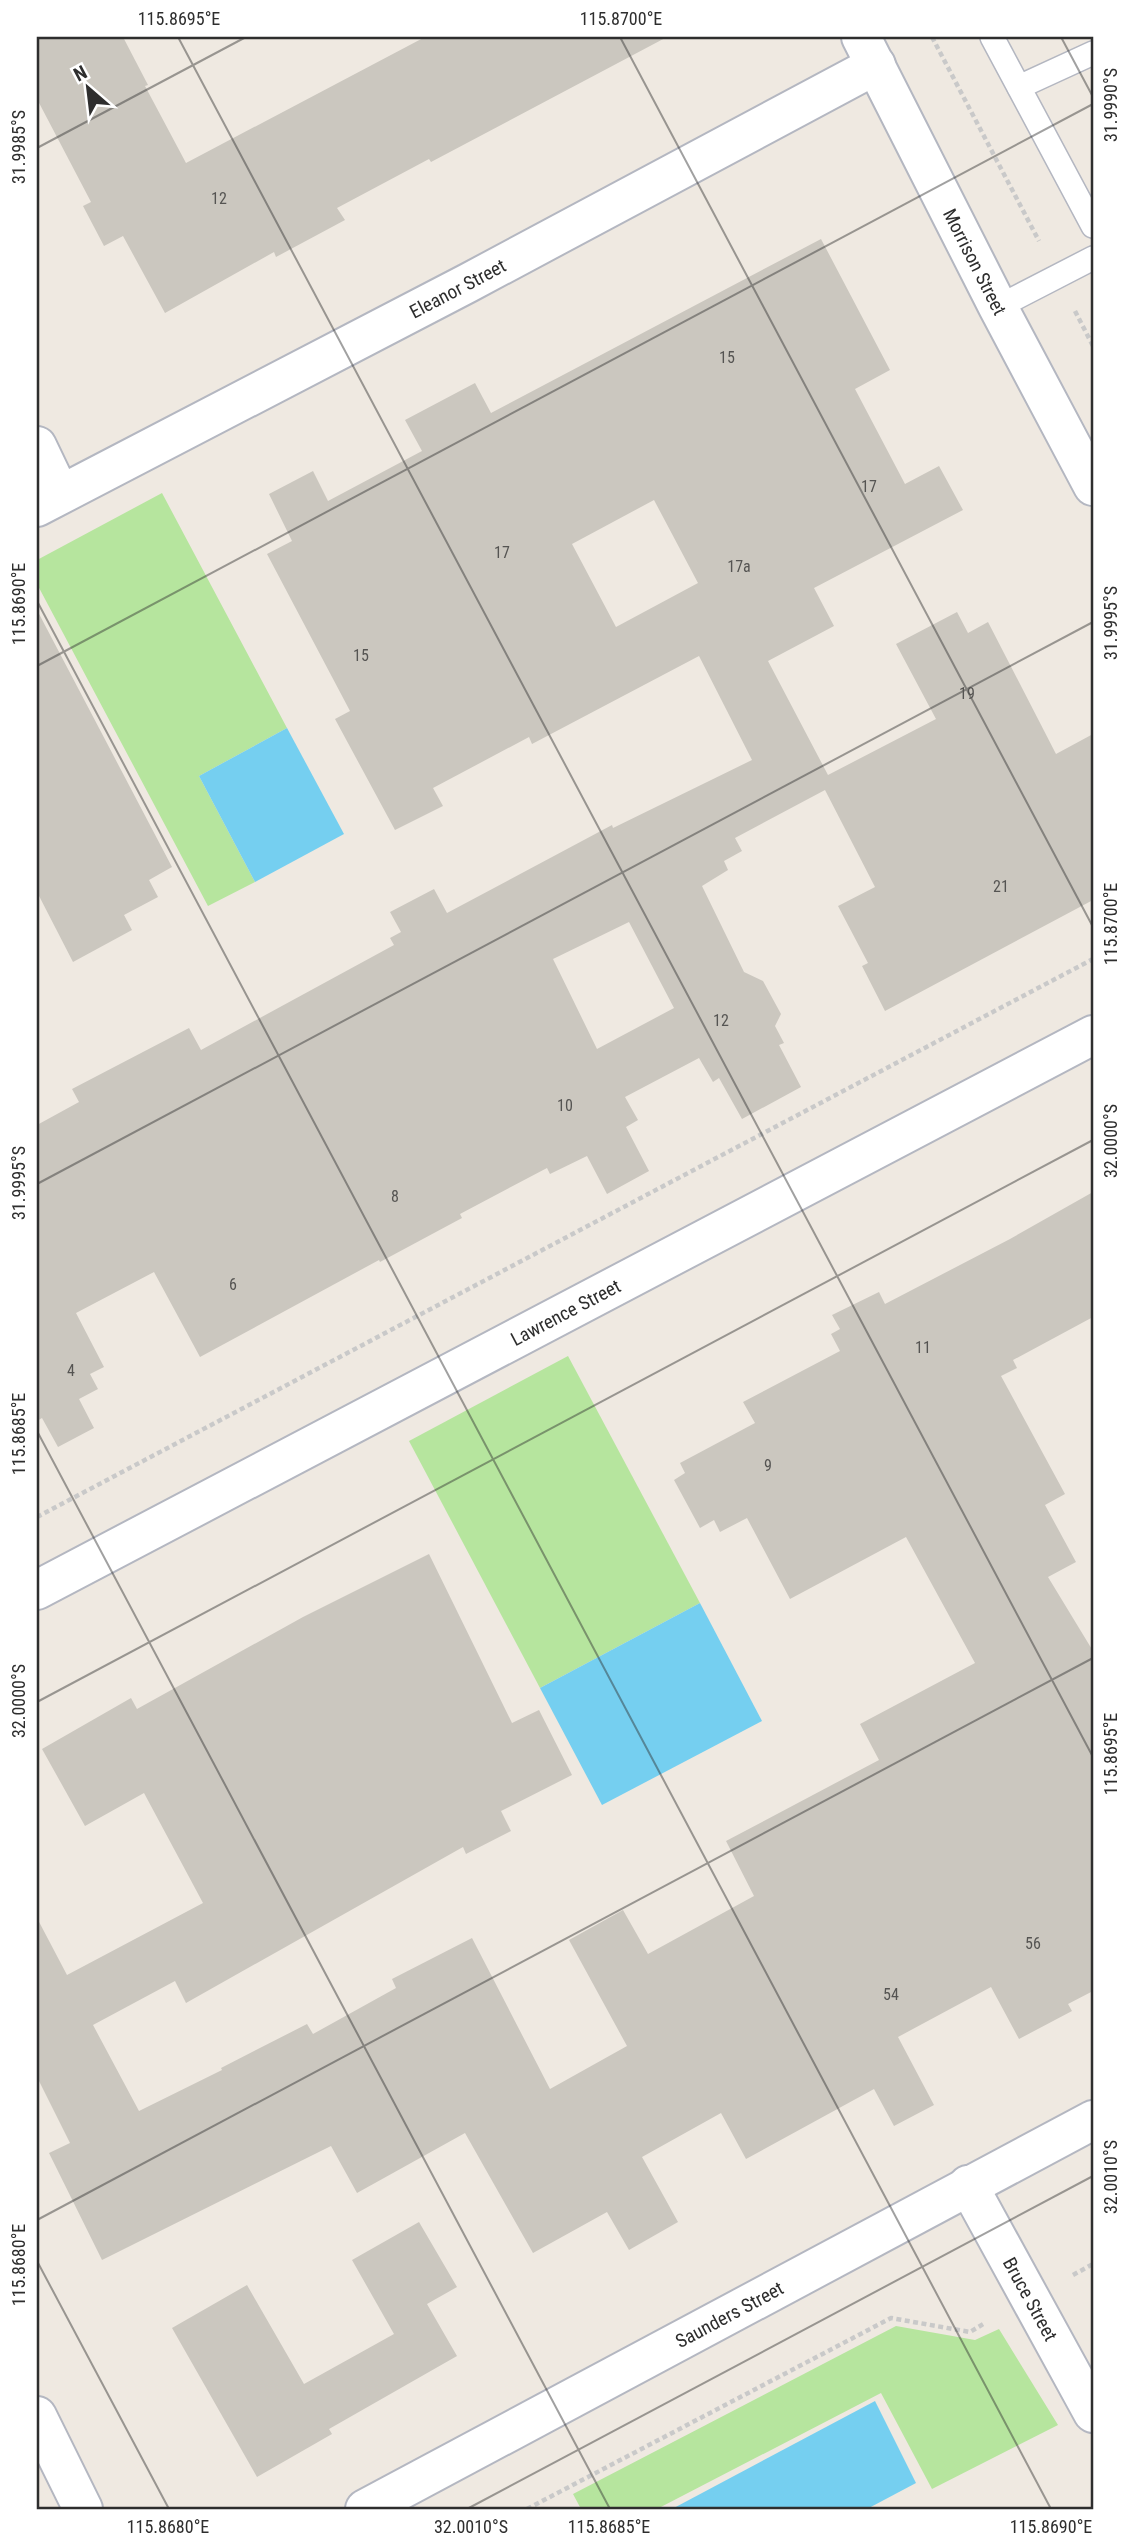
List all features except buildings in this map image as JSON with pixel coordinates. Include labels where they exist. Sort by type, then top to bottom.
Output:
[{"type":"street","name":"Morrison Street","points":[[869,51],[998,307],[1093,486]]},
{"type":"street","name":"Eleanor Street","points":[[48,500],[468,283],[869,51]]},
{"type":"street","points":[[37,446],[48,500]]},
{"type":"street","name":"Lawrence Street","points":[[37,1590],[1093,1035]]},
{"type":"street","name":"Saunders Street","points":[[365,2509],[1093,2120]]},
{"type":"street","name":"Bruce Street","points":[[968,2185],[1093,2413]]},
{"type":"street","points":[[37,2416],[83,2509]]},
{"type":"lane","points":[[992,37],[1093,226]]},
{"type":"lane","points":[[1019,87],[1093,53]]},
{"type":"lane","points":[[998,307],[1093,258]]},
{"type":"path","points":[[932,37],[1093,346]]},
{"type":"path","points":[[37,1517],[1093,959]]},
{"type":"path","points":[[1069,2277],[1093,2264]]},
{"type":"path","points":[[527,2509],[891,2318],[970,2332],[985,2323]]},
{"type":"green space","points":[[162,493],[287,728],[199,776],[255,882],[208,906],[37,584],[37,560]]},
{"type":"green space","points":[[568,1356],[700,1603],[540,1688],[409,1441]]},
{"type":"green space","points":[[896,2326],[975,2340],[999,2329],[1058,2425],[932,2489],[881,2393],[657,2509],[581,2509],[573,2494]]},
{"type":"water","points":[[287,728],[344,834],[255,882],[199,776]]},
{"type":"water","points":[[700,1603],[762,1721],[602,1805],[540,1688]]},
{"type":"water","points":[[875,2401],[916,2483],[867,2509],[672,2509]]}]
